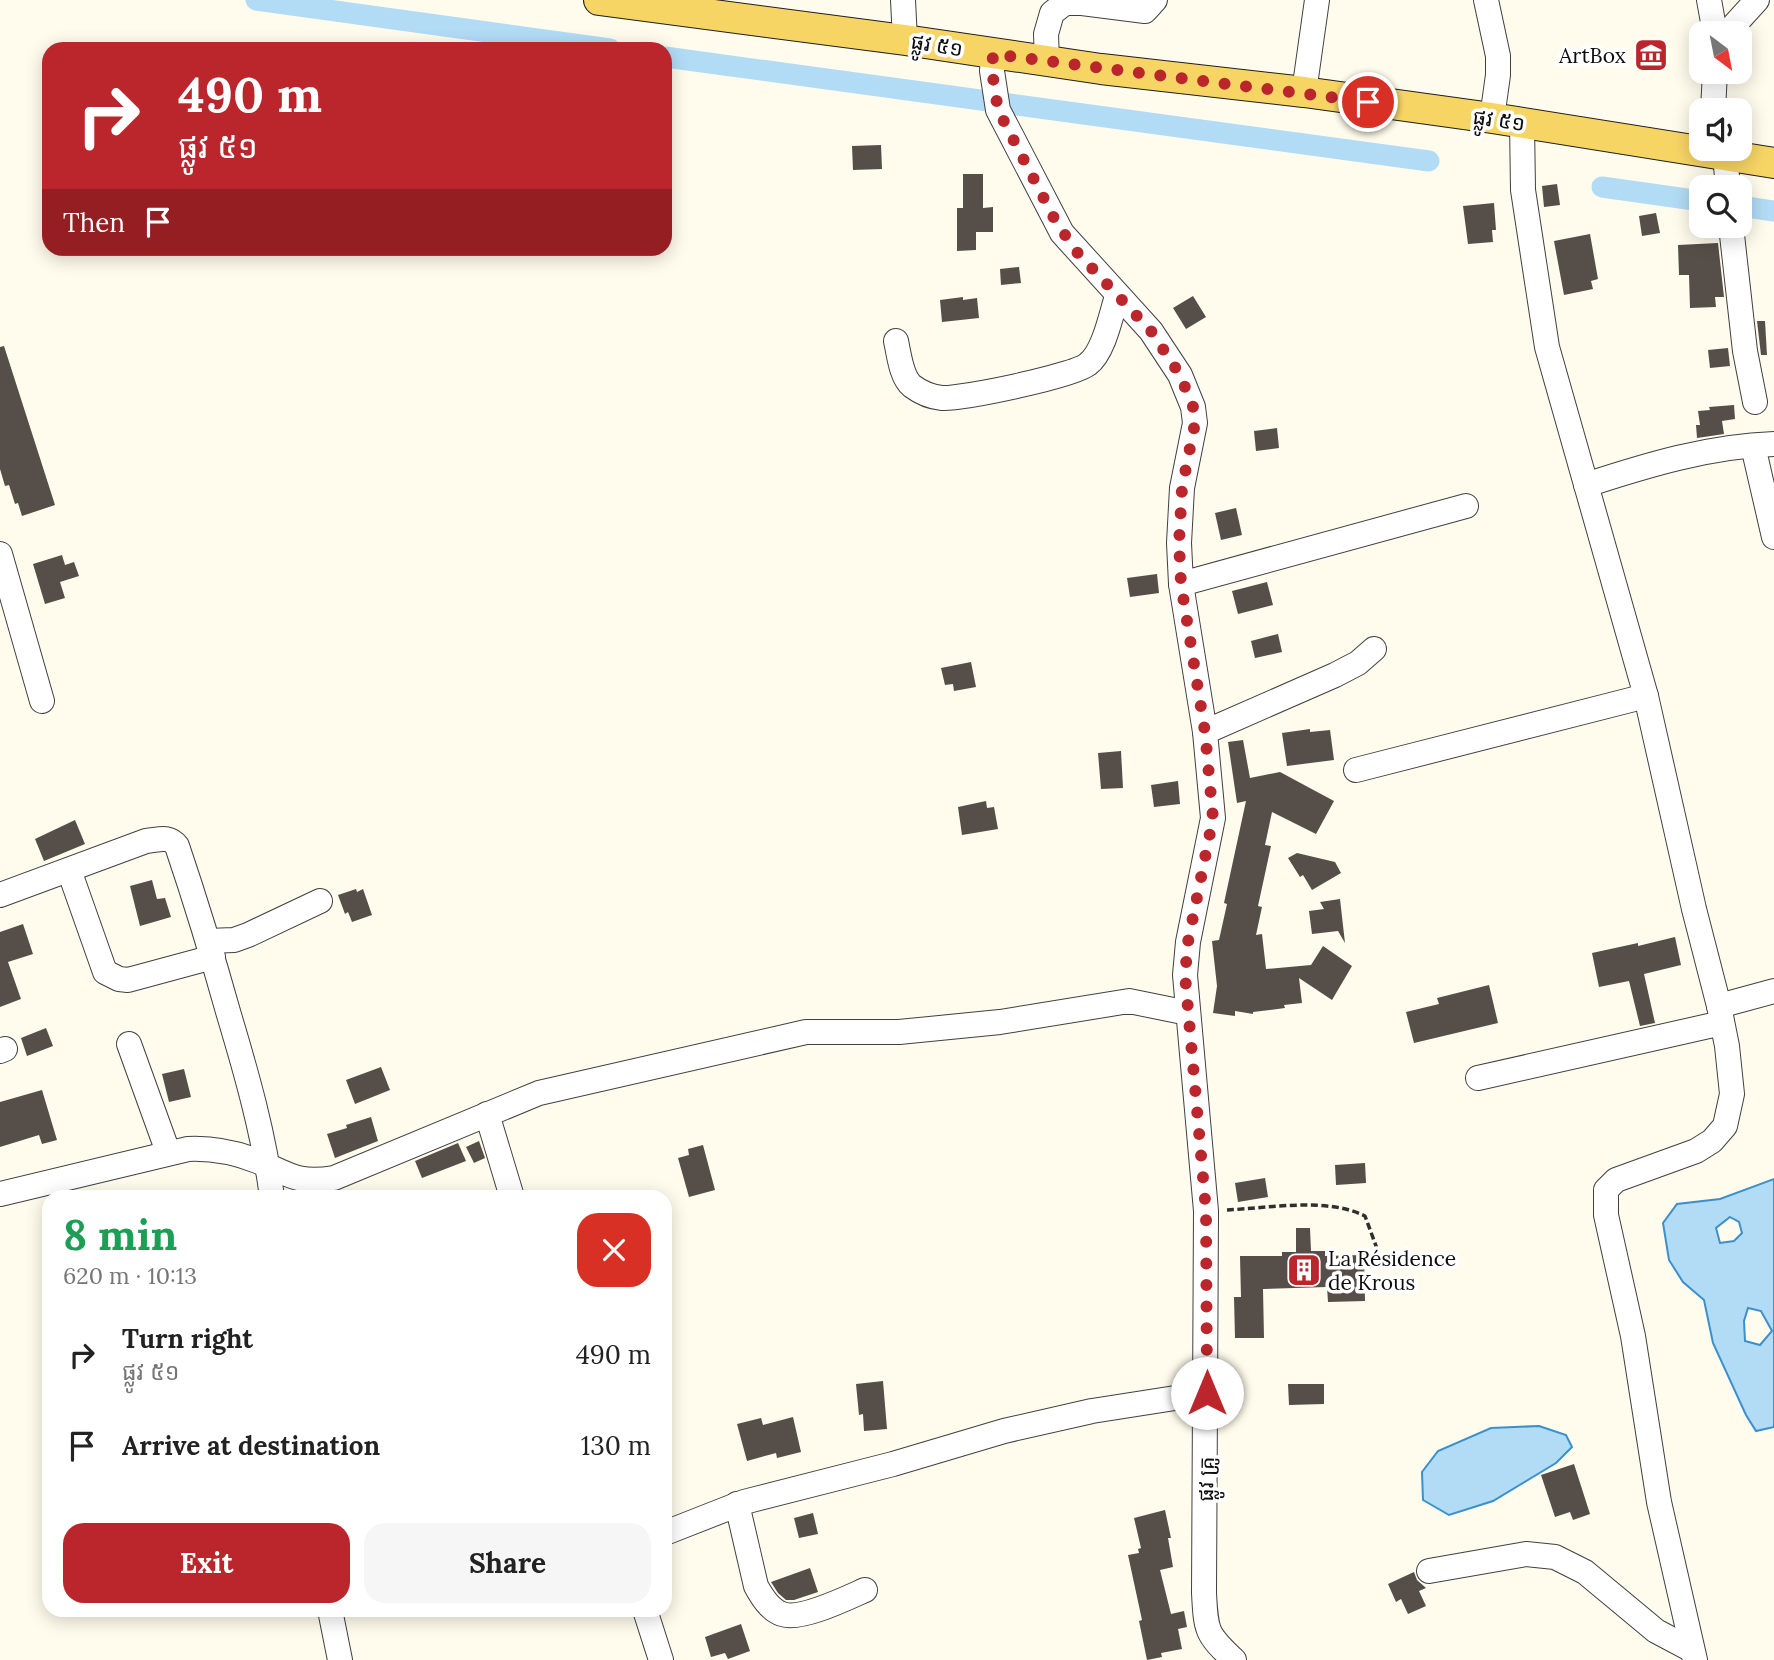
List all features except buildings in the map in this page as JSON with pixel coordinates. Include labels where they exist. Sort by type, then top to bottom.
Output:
[{"type":"main road","name":"ផ្លូវ ៥១","points":[[599,0],[905,40],[992,63],[1047,61],[1304,92],[1495,97],[1522,123],[1720,165],[1774,163]]},
{"type":"street","points":[[903,0],[905,40]]},
{"type":"street","points":[[1047,61],[1046,34],[1052,13],[1066,3],[1145,11],[1156,0]]},
{"type":"street","points":[[1304,92],[1317,0]]},
{"type":"street","points":[[1486,0],[1497,57],[1495,97]]},
{"type":"street","points":[[1709,0],[1713,21]]},
{"type":"street","points":[[1738,21],[1757,0]]},
{"type":"street","name":"ផ្លូវ គ្រូ","points":[[992,63],[998,110],[1062,233],[1151,331],[1180,375],[1193,407],[1193,442],[1182,488],[1179,515],[1181,584],[1205,732],[1213,818],[1185,975],[1206,1211],[1204,1593],[1206,1625],[1214,1642],[1234,1660]]},
{"type":"street","points":[[1522,123],[1523,190],[1547,347],[1646,696],[1727,1046],[1732,1094],[1725,1126],[1712,1141],[1696,1150],[1616,1180],[1606,1191],[1606,1215],[1633,1335],[1659,1502],[1694,1655]]},
{"type":"street","points":[[1732,238],[1745,351],[1755,402]]},
{"type":"street","points":[[895,341],[909,383],[924,393],[942,398],[988,391],[1058,376],[1087,365],[1096,357],[1117,296]]},
{"type":"street","points":[[1586,485],[1712,450],[1763,445],[1774,537]]},
{"type":"street","points":[[1181,584],[1466,506]]},
{"type":"street","points":[[0,554],[42,701]]},
{"type":"street","points":[[1205,732],[1346,669],[1374,649]]},
{"type":"street","points":[[1356,770],[1646,696]]},
{"type":"street","points":[[0,895],[146,841],[173,841],[177,846],[211,949],[250,1086],[271,1190]]},
{"type":"street","points":[[69,870],[105,972],[119,979],[128,980],[248,935],[320,901]]},
{"type":"street","points":[[1478,1078],[1720,1014],[1774,990]]},
{"type":"street","points":[[0,1194],[168,1152],[204,1148],[232,1153],[268,1166],[288,1177],[303,1180],[334,1178],[538,1093],[806,1032],[899,1032],[1000,1022],[1129,1001],[1188,1013]]},
{"type":"street","points":[[130,1044],[168,1152]]},
{"type":"street","points":[[488,1114],[510,1190]]},
{"type":"street","points":[[672,1530],[737,1504],[893,1464],[1004,1431],[1092,1412],[1207,1393]]},
{"type":"street","points":[[737,1504],[756,1586],[775,1611],[785,1616],[801,1615],[865,1590]]},
{"type":"street","points":[[1429,1571],[1526,1554],[1555,1557],[1585,1572],[1656,1631],[1694,1655]]},
{"type":"street","points":[[331,1617],[340,1660]]},
{"type":"street","points":[[647,1617],[661,1660]]},
{"type":"path","points":[[1206,1211],[1324,1206],[1343,1208],[1365,1216],[1379,1254]]},
{"type":"water","points":[[1774,1179],[1774,1427],[1756,1431],[1713,1343],[1704,1300],[1683,1282],[1669,1260],[1663,1223],[1677,1204],[1720,1199]],"holes":[[[1730,1217],[1739,1222],[1742,1233],[1734,1241],[1720,1243],[1716,1228]],[[1748,1308],[1761,1311],[1772,1331],[1760,1345],[1745,1341],[1744,1321]]]},
{"type":"water","points":[[1539,1426],[1566,1435],[1572,1447],[1556,1463],[1493,1501],[1449,1515],[1423,1500],[1422,1472],[1438,1451],[1491,1428]]},
{"type":"waterway","points":[[256,0],[559,42]]},
{"type":"waterway","points":[[672,58],[1429,161]]},
{"type":"waterway","points":[[1602,187],[1689,199]]},
{"type":"waterway","points":[[1752,208],[1774,211]]},
{"type":"place","name":"ArtBox","points":[[1651,55]]},
{"type":"place","name":"La Résidence de Krous","points":[[1304,1270]]},
{"type":"route","points":[[1207,1393],[1206,1211],[1185,975],[1188,942],[1210,844],[1213,818],[1205,732],[1181,584],[1179,543],[1182,488],[1195,423],[1193,407],[1180,375],[1151,331],[1062,233],[998,110],[992,71],[993,54],[1368,102]]}]
